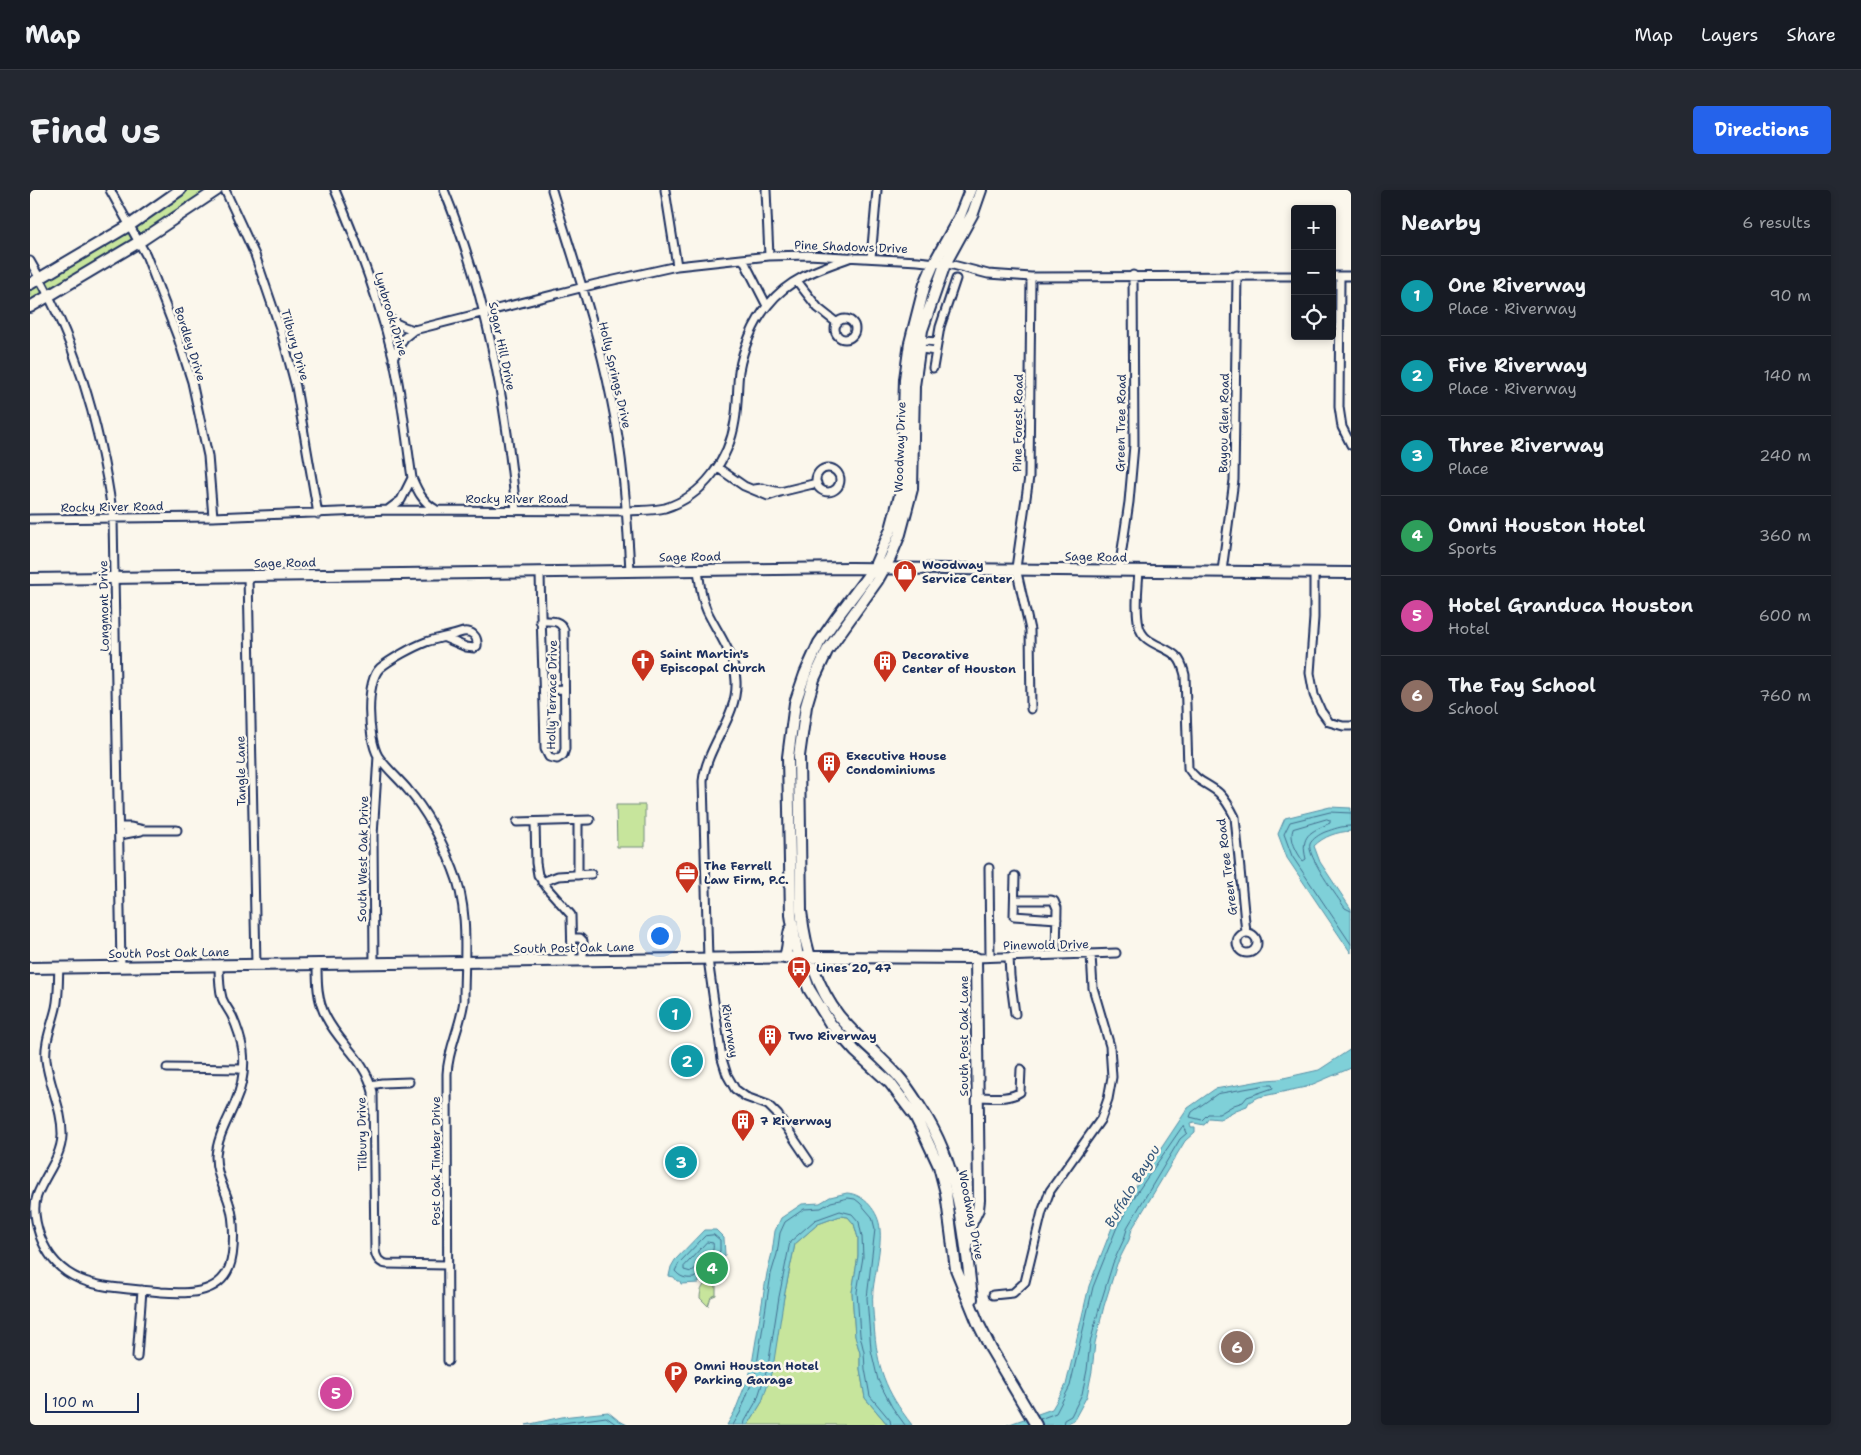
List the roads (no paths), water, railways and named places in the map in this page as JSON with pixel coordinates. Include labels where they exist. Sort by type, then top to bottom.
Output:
[{"type":"main road","points":[[30,284],[130,225],[180,190]]},
{"type":"main road","points":[[30,307],[139,242],[217,190]]},
{"type":"main road","name":"Woodway Drive","points":[[794,750],[814,679],[827,651],[885,568],[900,534],[907,489],[909,424],[914,386],[914,344],[919,303],[934,263],[953,230],[970,190]]},
{"type":"main road","name":"Woodway Drive","points":[[914,344],[945,264],[973,213],[981,190]]},
{"type":"main road","points":[[945,264],[944,259],[953,238],[953,230]]},
{"type":"main road","name":"Woodway Drive","points":[[907,489],[874,568],[820,643],[805,674],[795,703],[792,924],[798,957],[809,989],[830,1023],[870,1057],[898,1077],[919,1113],[939,1139],[949,1164],[956,1269],[991,1349],[1036,1425]]},
{"type":"main road","points":[[850,568],[859,577],[861,586]]},
{"type":"main road","name":"Sage Road","points":[[30,579],[850,568],[1016,568],[1351,573]]},
{"type":"main road","name":"Woodway Drive","points":[[794,853],[803,930],[821,988],[839,1016],[870,1057]]},
{"type":"main road","points":[[784,958],[792,924]]},
{"type":"main road","name":"South Post Oak Lane","points":[[30,968],[798,957],[976,958],[978,1209],[970,1228],[966,1248]]},
{"type":"main road","name":"Woodway Drive","points":[[949,1184],[959,1204],[974,1310]]},
{"type":"main road","points":[[959,1204],[967,1209],[971,1209],[978,1190]]},
{"type":"street","name":"Bordley Drive","points":[[110,190],[139,242],[178,338],[192,382],[208,456],[213,517]]},
{"type":"street","name":"Tilbury Drive","points":[[225,190],[255,255],[281,332],[296,387],[318,514]]},
{"type":"street","name":"Lynbrook Drive","points":[[335,190],[380,309],[393,359],[412,478],[417,490],[426,503],[436,510]]},
{"type":"street","name":"Sugar Hill Drive","points":[[444,190],[462,239],[484,312],[510,446],[516,511]]},
{"type":"street","name":"Holly Springs Drive","points":[[552,190],[582,287],[611,397],[622,458],[630,571]]},
{"type":"street","points":[[666,190],[677,266]]},
{"type":"street","points":[[766,190],[769,256]]},
{"type":"street","points":[[871,258],[877,190]]},
{"type":"street","name":"Pine Shadows Drive","points":[[414,330],[582,287],[677,266],[769,256],[808,255],[934,263],[988,274],[1031,277],[1291,276]]},
{"type":"street","name":"Rocky River Road","points":[[30,519],[213,517],[389,510],[627,511],[664,508],[677,503],[702,487],[723,459],[735,422],[740,370],[745,348],[752,330],[767,306],[811,271],[852,257]]},
{"type":"street","points":[[743,259],[767,306]]},
{"type":"street","name":"Longmont Drive","points":[[30,261],[49,296],[77,360],[92,406],[104,457],[113,518],[121,967]]},
{"type":"street","name":"Bayou Glen Road","points":[[1222,571],[1234,480],[1237,275]]},
{"type":"street","name":"Green Tree Road","points":[[1119,570],[1129,502],[1134,445],[1133,276]]},
{"type":"street","points":[[1351,276],[1336,276],[1339,407],[1342,427],[1351,445]]},
{"type":"street","name":"Pine Forest Road","points":[[1016,568],[1029,478],[1031,277]]},
{"type":"street","points":[[933,368],[935,351],[945,311],[956,279]]},
{"type":"street","points":[[797,281],[818,308],[837,323]]},
{"type":"street","points":[[380,309],[388,318],[400,326],[414,330]]},
{"type":"street","points":[[393,359],[404,338],[414,330]]},
{"type":"street","points":[[914,344],[924,340],[937,342]]},
{"type":"street","points":[[914,344],[922,349],[935,351]]},
{"type":"street","points":[[718,468],[744,486],[768,496],[817,483]]},
{"type":"street","points":[[389,510],[401,500],[412,478]]},
{"type":"street","points":[[1016,568],[1030,630],[1031,708]]},
{"type":"street","name":"Riverway","points":[[698,570],[701,594],[707,611],[728,647],[736,680],[733,704],[710,753],[703,781],[708,959],[722,1059],[727,1076],[735,1088],[746,1097],[768,1105],[778,1115],[808,1161]]},
{"type":"street","name":"Green Tree Road","points":[[1139,570],[1139,626],[1143,636],[1150,642],[1176,656],[1182,664],[1185,675],[1188,768],[1194,778],[1218,792],[1229,804],[1234,816],[1246,934]]},
{"type":"street","name":"Holly Terrace Drive","points":[[540,572],[540,621],[545,750],[549,757],[555,759],[562,757],[565,751],[564,628],[558,622],[540,621]]},
{"type":"street","points":[[1314,572],[1314,618],[1310,673],[1314,695],[1321,711],[1329,722],[1351,726]]},
{"type":"street","name":"Tangle Lane","points":[[248,576],[256,965]]},
{"type":"street","points":[[378,756],[371,728],[374,677],[384,666],[414,648],[428,642],[446,638]]},
{"type":"street","points":[[544,690],[564,689]]},
{"type":"street","name":"Post Oak Timber Drive","points":[[378,756],[417,801],[432,824],[460,888],[463,905],[463,1012],[448,1064],[448,1361]]},
{"type":"street","name":"South West Oak Drive","points":[[374,963],[373,836],[378,756]]},
{"type":"street","points":[[516,822],[590,820]]},
{"type":"street","points":[[578,821],[578,875]]},
{"type":"street","points":[[535,822],[538,875],[571,915],[572,960]]},
{"type":"street","points":[[120,831],[177,830]]},
{"type":"street","points":[[989,868],[990,957]]},
{"type":"street","points":[[542,882],[558,876],[591,874]]},
{"type":"street","points":[[1014,876],[1014,916],[1057,919]]},
{"type":"street","points":[[1014,900],[1054,901],[1057,908],[1056,955]]},
{"type":"street","points":[[572,938],[580,938],[582,941],[583,960]]},
{"type":"street","name":"Pinewold Drive","points":[[976,958],[1116,953]]},
{"type":"street","points":[[993,1295],[1013,1293],[1025,1282],[1040,1221],[1050,1191],[1101,1119],[1108,1099],[1112,1078],[1110,1046],[1092,988],[1091,955]]},
{"type":"street","points":[[1010,957],[1010,976],[1015,1014]]},
{"type":"street","name":"Tilbury Drive","points":[[317,964],[319,997],[326,1017],[362,1064],[371,1085],[374,1102],[375,1250],[378,1260],[387,1264],[447,1265]]},
{"type":"street","points":[[59,967],[56,1006],[47,1044],[46,1059],[60,1114],[62,1137],[58,1155],[36,1198],[35,1218],[43,1244],[53,1261],[71,1276],[95,1286],[182,1294],[195,1293],[216,1284],[228,1270],[233,1249],[230,1204],[218,1177],[216,1154],[221,1133],[240,1087],[243,1051],[239,1034],[223,1000],[219,985],[219,965]]},
{"type":"street","points":[[167,1068],[243,1069]]},
{"type":"street","points":[[977,1097],[1016,1095],[1020,1092],[1022,1069]]},
{"type":"street","points":[[371,1085],[409,1082]]},
{"type":"street","points":[[137,1357],[142,1290]]},
{"type":"water","points":[[1330,807],[1351,808],[1351,831],[1331,835],[1314,846],[1320,862],[1351,909],[1351,953],[1287,858],[1278,834],[1285,818]]},
{"type":"water","points":[[1351,1049],[1351,1068],[1306,1087],[1259,1097],[1249,1102],[1247,1106],[1220,1119],[1209,1118],[1204,1125],[1190,1124],[1191,1128],[1195,1128],[1195,1132],[1185,1141],[1132,1229],[1129,1240],[1117,1264],[1095,1343],[1087,1396],[1074,1420],[1064,1425],[1007,1425],[1052,1409],[1066,1385],[1089,1286],[1113,1225],[1134,1189],[1188,1108],[1215,1089],[1279,1079],[1319,1070]]},
{"type":"water","points":[[847,1193],[865,1200],[874,1210],[879,1223],[880,1243],[873,1290],[877,1353],[889,1389],[912,1425],[888,1425],[865,1398],[860,1369],[860,1353],[855,1336],[852,1292],[858,1256],[858,1238],[854,1224],[848,1217],[840,1216],[818,1224],[795,1244],[773,1367],[762,1402],[748,1425],[727,1425],[735,1411],[751,1370],[775,1231],[781,1218],[802,1204],[820,1203],[830,1197]]},
{"type":"water","points":[[704,1230],[716,1230],[724,1238],[725,1255],[723,1260],[719,1260],[719,1264],[723,1264],[723,1271],[707,1272],[703,1279],[699,1280],[699,1283],[681,1284],[674,1277],[669,1276],[671,1267],[675,1260]]},
{"type":"water","points":[[608,1412],[627,1425],[526,1425],[562,1417]]},
{"type":"place","name":"Woodway Service Center","points":[[905,593]]},
{"type":"place","name":"Saint Martin's Episcopal Church","points":[[643,682]]},
{"type":"place","name":"Decorative Center of Houston","points":[[885,683]]},
{"type":"place","name":"Executive House Condominiums","points":[[829,784]]},
{"type":"place","name":"The Ferrell Law Firm, P.C.","points":[[687,894]]},
{"type":"place","name":"Lines 20, 47","points":[[799,989]]},
{"type":"place","name":"One Riverway","points":[[675,1014]]},
{"type":"place","name":"Two Riverway","points":[[770,1057]]},
{"type":"place","name":"Five Riverway","points":[[687,1061]]},
{"type":"place","name":"7 Riverway","points":[[743,1142]]},
{"type":"place","name":"Three Riverway","points":[[681,1162]]},
{"type":"place","name":"Omni Houston Hotel","points":[[712,1268]]},
{"type":"place","name":"The Fay School","points":[[1237,1347]]},
{"type":"place","name":"Hotel Granduca Houston","points":[[336,1393]]},
{"type":"place","name":"Omni Houston Hotel Parking Garage","points":[[676,1394]]},
{"type":"water label","name":"Buffalo Bayou","points":[[1132,1186]]}]
